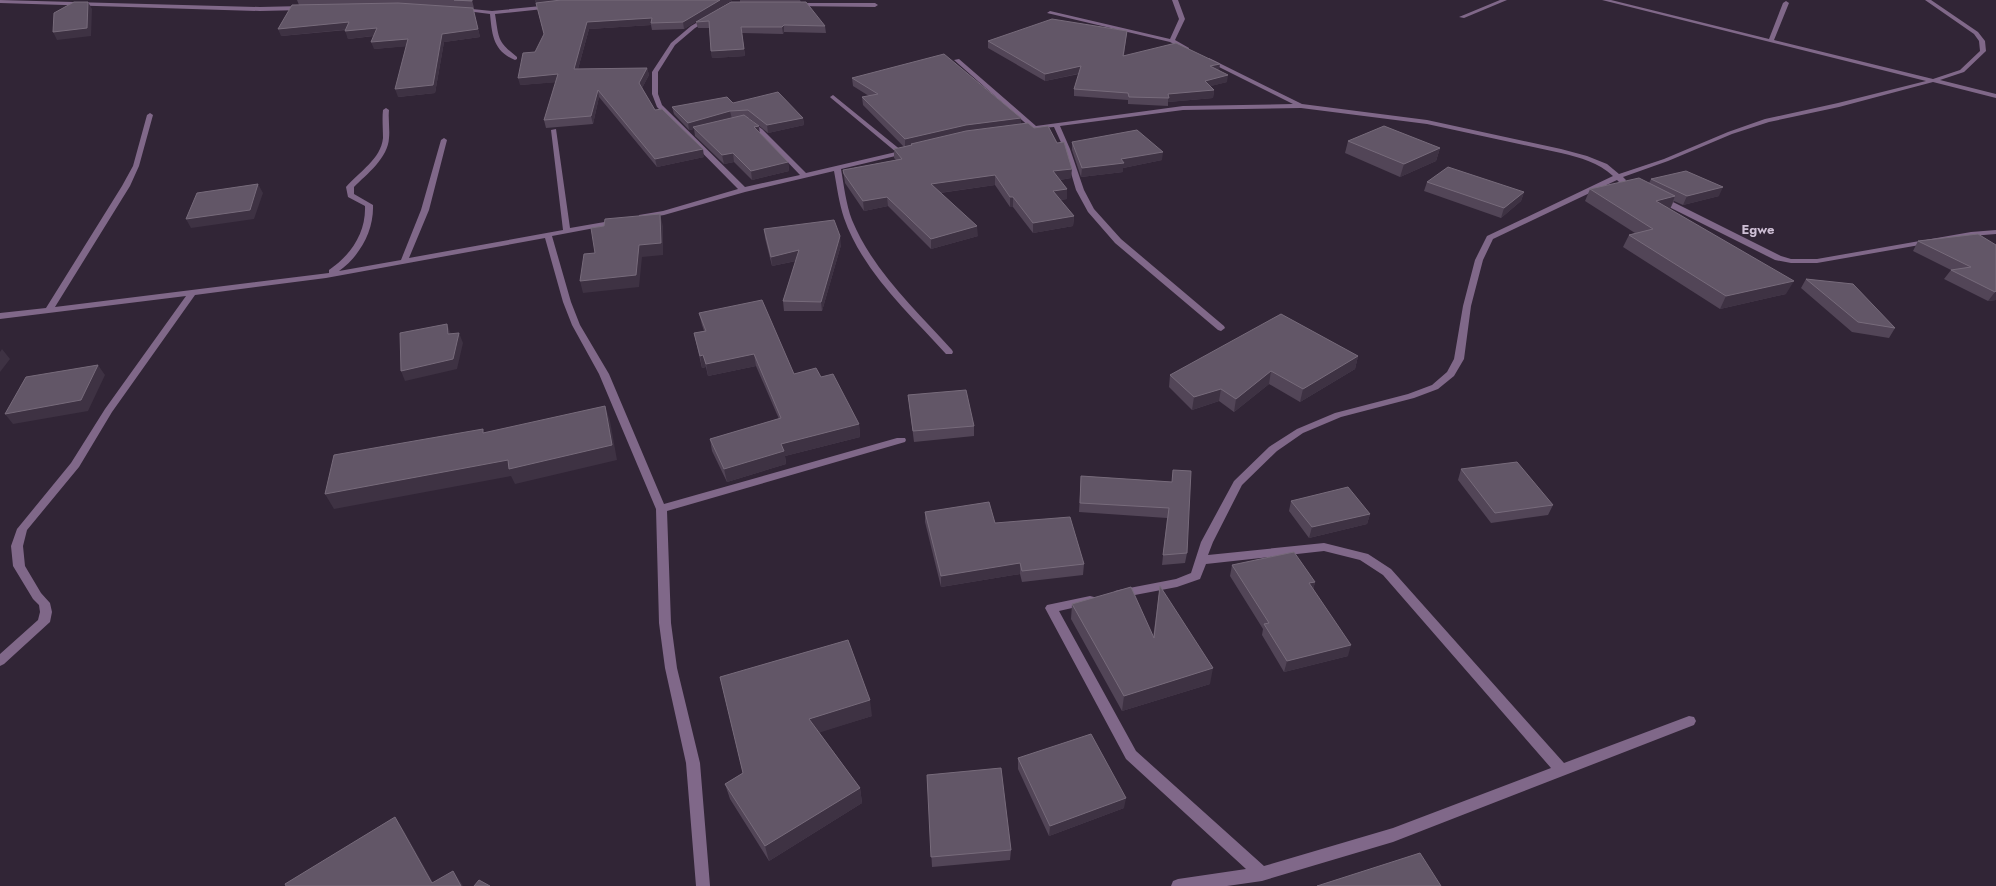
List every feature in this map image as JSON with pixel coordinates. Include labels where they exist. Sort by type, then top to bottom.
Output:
[{"type":"street","points":[[112,4],[118,0]]},
{"type":"street","points":[[1172,41],[1182,19],[1175,0]]},
{"type":"street","points":[[1462,17],[1504,0]]},
{"type":"street","points":[[1606,0],[1996,96]]},
{"type":"street","points":[[1262,874],[1131,755],[1051,608],[1177,583],[1196,576],[1207,542],[1238,483],[1272,449],[1300,431],[1338,415],[1411,396],[1435,387],[1451,374],[1459,359],[1467,306],[1479,260],[1490,238],[1617,177],[1666,160],[1730,133],[1767,120],[1839,105],[1962,71],[1983,50],[1982,41],[1976,33],[1928,0]]},
{"type":"street","points":[[0,1],[260,9],[307,8]]},
{"type":"street","points":[[1771,40],[1786,3]]},
{"type":"street","points":[[785,4],[875,4]]},
{"type":"street","points":[[455,9],[492,13],[559,6]]},
{"type":"street","points":[[492,13],[496,42],[515,58]]},
{"type":"street","points":[[1050,13],[1172,41],[1194,53]]},
{"type":"street","points":[[713,15],[693,27],[673,44],[655,72],[655,94],[659,106],[743,190]]},
{"type":"street","points":[[1201,56],[1301,106]]},
{"type":"street","points":[[957,60],[1035,128]]},
{"type":"street","points":[[833,97],[901,153]]},
{"type":"street","points":[[1022,130],[1184,108],[1260,105],[1301,106],[1427,122],[1561,151],[1585,157],[1605,165],[1617,177],[1629,184]]},
{"type":"street","points":[[326,276],[342,267],[352,254],[366,230],[370,210],[369,204],[351,195],[350,187],[369,169],[383,148],[386,140],[386,110]]},
{"type":"street","points":[[48,310],[126,186],[136,166],[150,115]]},
{"type":"street","points":[[740,120],[752,123],[805,176]]},
{"type":"street","points":[[1056,125],[1067,149],[1080,190],[1091,210],[1118,241],[1221,328]]},
{"type":"street","points":[[554,130],[567,231]]},
{"type":"street","points":[[688,134],[696,132]]},
{"type":"street","points":[[404,262],[425,210],[444,140]]},
{"type":"street","points":[[0,316],[326,276],[404,262],[664,213],[743,190],[916,150]]},
{"type":"street","points":[[837,169],[849,220],[862,247],[886,281],[949,352]]},
{"type":"street","points":[[1656,197],[1772,255],[1790,261],[1817,261],[1971,234],[1996,232]]},
{"type":"street","points":[[548,234],[567,302],[576,325],[604,374],[640,457],[660,509],[663,540],[665,623],[671,668],[693,763],[703,886]]},
{"type":"street","points":[[0,661],[44,622],[46,612],[44,603],[37,596],[19,566],[17,546],[22,529],[75,465],[108,412],[193,292]]},
{"type":"street","points":[[660,509],[901,440]]},
{"type":"street","points":[[1201,560],[1324,547],[1364,557],[1387,572],[1561,770]]},
{"type":"street","points":[[1178,886],[1262,874],[1393,835],[1689,721]]},
{"type":"building","points":[[561,0],[720,0],[683,22],[651,23],[652,18],[587,22],[574,69],[647,68],[639,83],[655,110],[662,109],[703,149],[655,159],[598,90],[591,116],[544,120],[558,74],[518,78],[523,53],[535,52],[544,34],[536,3]]},
{"type":"building","points":[[74,2],[88,2],[87,28],[53,32],[54,13]]},
{"type":"building","points":[[731,2],[806,2],[825,26],[784,25],[782,27],[741,27],[744,49],[711,51],[709,21],[696,22]]},
{"type":"building","points":[[398,3],[473,8],[478,29],[442,34],[433,85],[395,89],[408,39],[371,42],[377,28],[345,31],[349,22],[278,29],[292,5]]},
{"type":"building","points":[[1052,19],[1127,31],[1123,56],[1176,43],[1220,64],[1210,66],[1228,75],[1205,81],[1214,90],[1168,94],[1169,98],[1129,97],[1128,93],[1074,89],[1081,66],[1045,74],[988,41]]},
{"type":"building","points":[[944,54],[1021,118],[966,125],[905,139],[862,97],[878,94],[852,78]]},
{"type":"building","points":[[778,92],[803,118],[767,125],[748,110],[730,111],[688,123],[672,107],[727,97],[733,103]]},
{"type":"building","points":[[744,115],[759,126],[754,127],[788,162],[751,171],[733,153],[722,155],[693,127]]},
{"type":"building","points":[[1028,123],[1034,128],[1048,126],[1057,143],[1064,142],[1072,169],[1053,171],[1067,189],[1053,191],[1074,216],[1033,223],[1013,197],[1010,197],[995,175],[931,184],[977,226],[931,239],[887,197],[863,201],[844,174],[843,170],[902,159],[894,149],[912,145],[911,144],[966,131]]},
{"type":"building","points":[[1384,126],[1440,148],[1404,164],[1348,141]]},
{"type":"building","points":[[1137,130],[1163,152],[1121,159],[1124,163],[1082,168],[1072,142]]},
{"type":"building","points":[[1448,167],[1524,192],[1504,208],[1427,182]]},
{"type":"building","points":[[1686,171],[1723,187],[1687,196],[1651,179]]},
{"type":"building","points":[[1639,178],[1675,196],[1656,201],[1794,281],[1726,296],[1629,235],[1653,229],[1590,189]]},
{"type":"building","points":[[258,184],[250,210],[186,219],[197,193]]},
{"type":"building","points":[[660,214],[661,243],[639,245],[636,275],[580,281],[584,254],[595,253],[591,228],[604,226],[605,219]]},
{"type":"building","points":[[834,220],[840,236],[821,302],[783,301],[799,250],[771,257],[764,229]]},
{"type":"building","points":[[1978,234],[1996,245],[1995,292],[1951,270],[1971,267],[1918,241]]},
{"type":"building","points":[[1806,279],[1853,284],[1895,328],[1858,322]]},
{"type":"building","points":[[762,300],[794,374],[816,368],[821,377],[833,374],[859,424],[781,444],[784,451],[724,469],[710,439],[781,418],[754,354],[706,364],[703,355],[700,356],[694,333],[706,331],[699,313]]},
{"type":"building","points":[[1281,314],[1358,356],[1303,389],[1271,371],[1236,399],[1221,389],[1194,397],[1170,375]]},
{"type":"building","points":[[447,324],[448,334],[459,333],[453,359],[401,371],[400,333]]},
{"type":"building","points":[[98,365],[81,400],[5,414],[26,377]]},
{"type":"building","points":[[966,390],[974,426],[913,431],[908,395]]},
{"type":"building","points":[[605,406],[612,445],[509,469],[508,460],[325,494],[334,455],[483,429],[483,433]]},
{"type":"building","points":[[1517,462],[1553,505],[1495,513],[1461,469]]},
{"type":"building","points":[[1173,470],[1191,471],[1187,553],[1163,555],[1169,508],[1080,503],[1081,476],[1172,482]]},
{"type":"building","points":[[1348,487],[1370,514],[1312,527],[1291,501]]},
{"type":"building","points":[[989,502],[995,523],[1070,517],[1084,564],[1022,571],[1020,563],[941,576],[925,512]]},
{"type":"building","points":[[1294,552],[1315,582],[1309,583],[1351,645],[1287,661],[1264,624],[1269,623],[1232,565]]},
{"type":"building","points":[[1160,586],[1213,668],[1124,696],[1072,604],[1131,587],[1154,638]]},
{"type":"building","points":[[848,640],[870,700],[809,719],[860,788],[765,846],[725,784],[743,773],[720,677]]},
{"type":"building","points":[[1091,734],[1126,798],[1050,826],[1018,758]]},
{"type":"building","points":[[1001,768],[1011,850],[931,857],[927,775]]},
{"type":"building","points":[[395,817],[432,883],[453,871],[461,886],[286,886],[285,884]]},
{"type":"building","points":[[1420,853],[1441,886],[1317,886]]},
{"type":"building","points":[[479,880],[490,886],[474,886]]},
{"type":"district","name":"Egwe","points":[[1758,229]]}]
